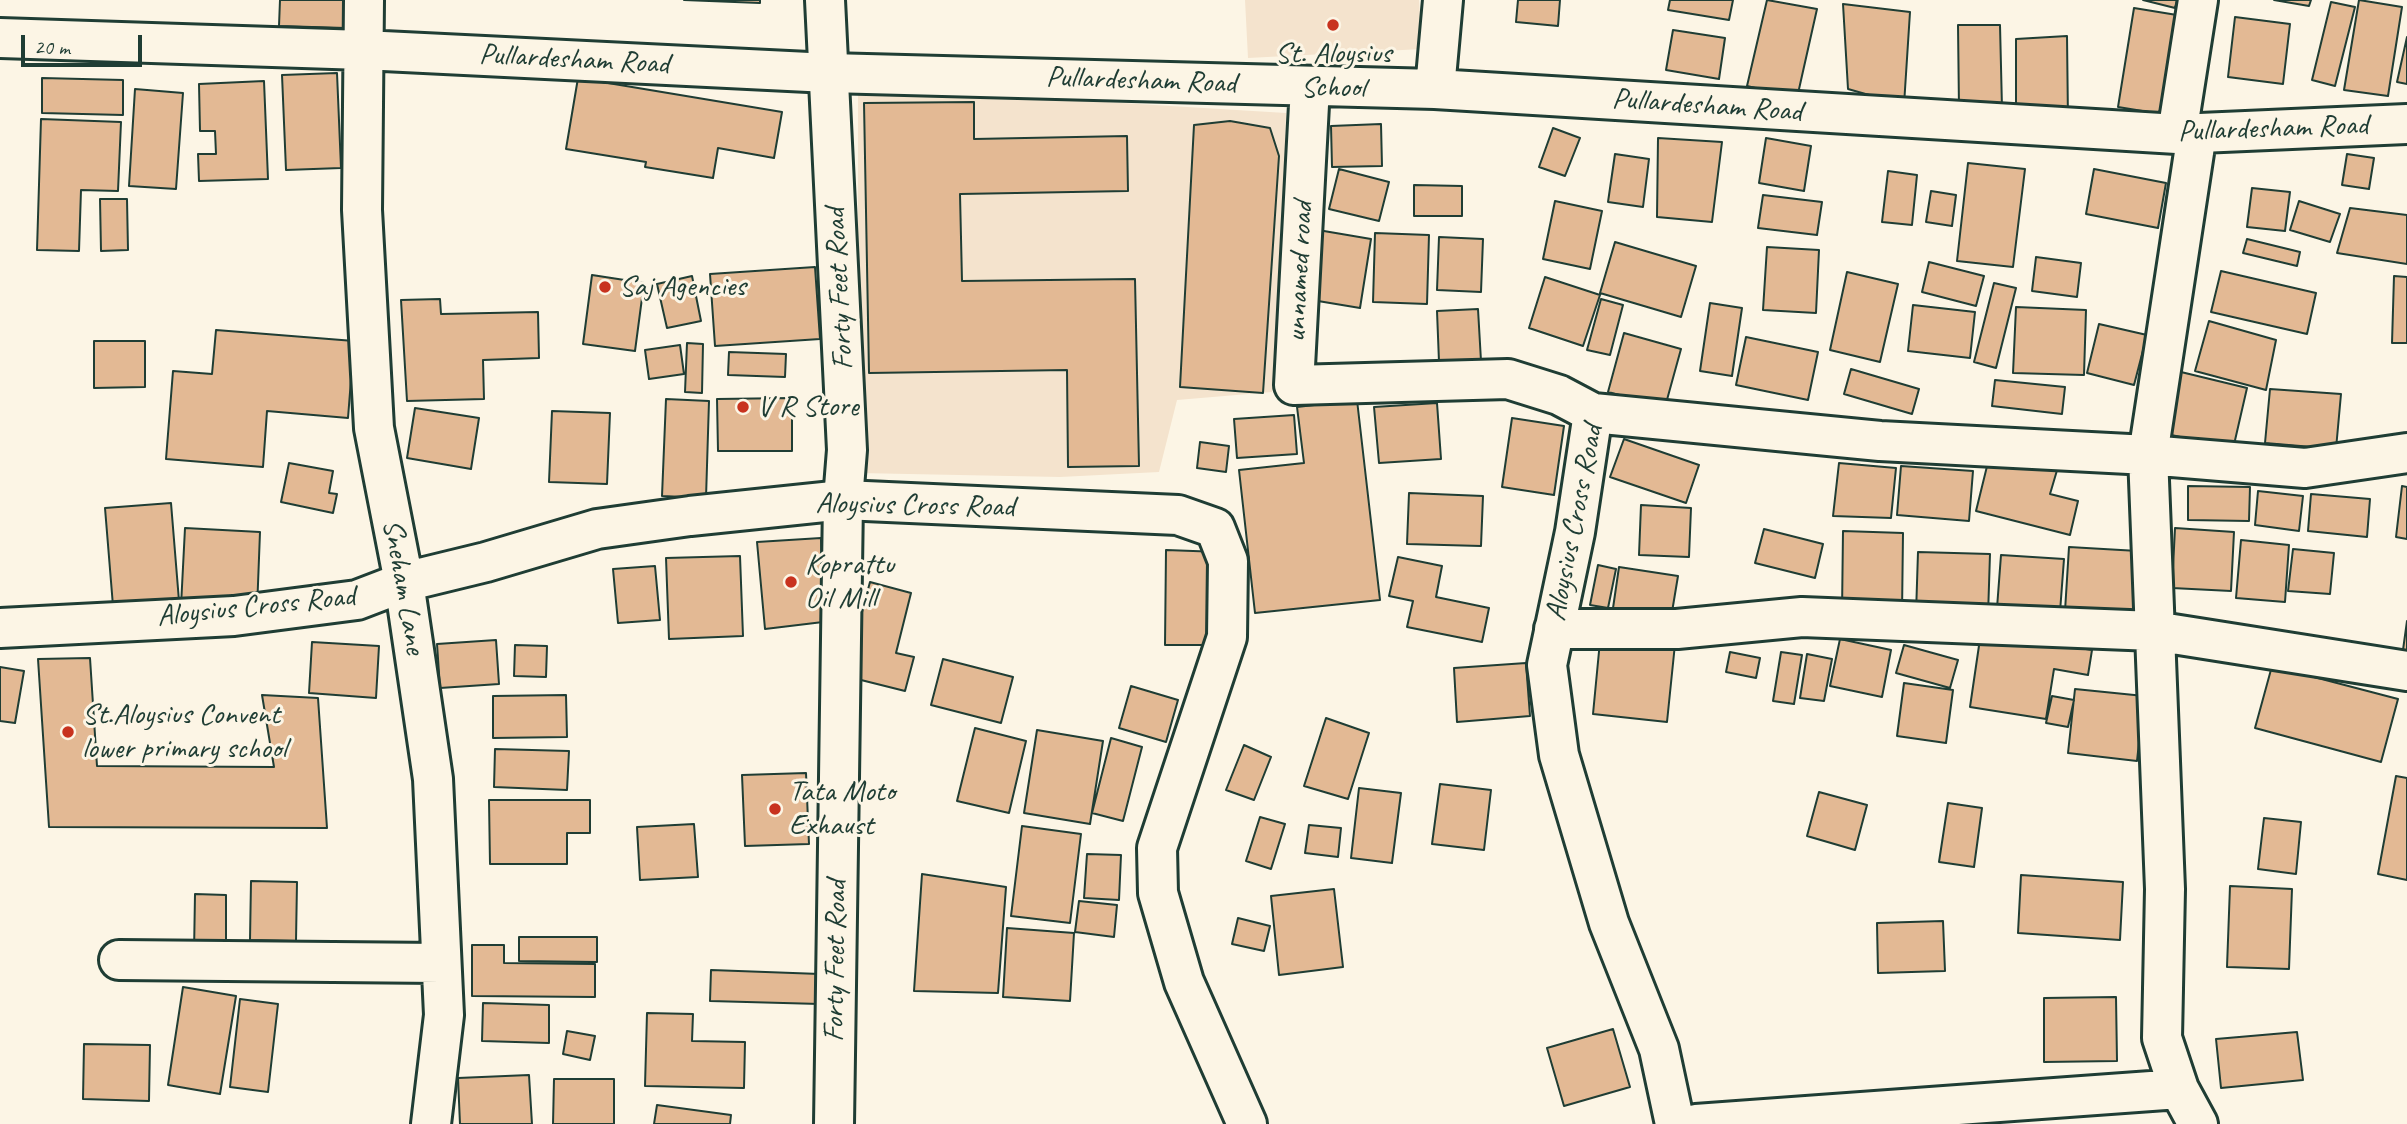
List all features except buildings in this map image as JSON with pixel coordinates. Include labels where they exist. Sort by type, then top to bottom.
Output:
[{"type":"street","name":"Sneham Lane","points":[[364,0],[362,210],[374,428],[404,582],[433,779],[444,1015],[431,1124]]},
{"type":"street","name":"Forty Feet Road","points":[[825,0],[848,450],[843,500],[834,1124]]},
{"type":"street","points":[[1436,89],[1443,0]]},
{"type":"street","points":[[2198,0],[2187,133],[2148,455],[2165,889],[2162,1038],[2179,1089],[2198,1124]]},
{"type":"street","name":"Pullardesham Road","points":[[0,38],[363,50],[829,73],[1436,89],[2187,133],[2407,124]]},
{"type":"street","name":"unnamed road","points":[[1310,86],[1294,385],[1508,379],[1559,395],[1593,413]]},
{"type":"street","name":"Aloysius Cross Road","points":[[1675,1124],[1659,1049],[1609,923],[1559,755],[1547,665],[1575,532],[1593,413],[1880,441],[2148,455],[2305,468],[2407,453]]},
{"type":"street","name":"Aloysius Cross Road","points":[[0,628],[234,616],[357,600],[404,582],[597,529],[843,500],[1178,515],[1214,528],[1228,561],[1227,637],[1157,848],[1158,893],[1184,982],[1247,1124]]},
{"type":"street","points":[[1554,629],[1677,629],[1801,617],[2154,631],[2407,671]]},
{"type":"street","points":[[119,960],[440,963]]},
{"type":"street","points":[[1696,1124],[2179,1089]]},
{"type":"shaded area","name":"St. Aloysius School","points":[[1245,0],[1419,0],[1422,49],[1248,58]]},
{"type":"shaded area","points":[[858,87],[1286,113],[1279,369],[1272,392],[1177,400],[1159,472],[1060,477],[858,473]]},
{"type":"place","name":"St. Aloysius School","points":[[1333,25]]},
{"type":"place","name":"Saj Agencies","points":[[605,287]]},
{"type":"place","name":"V R Store","points":[[743,407]]},
{"type":"place","name":"Koprattu Oil Mill","points":[[791,582]]},
{"type":"place","name":"St.Aloysius Convent lower primary school","points":[[68,732]]},
{"type":"place","name":"Tata Moto Exhaust","points":[[775,809]]}]
